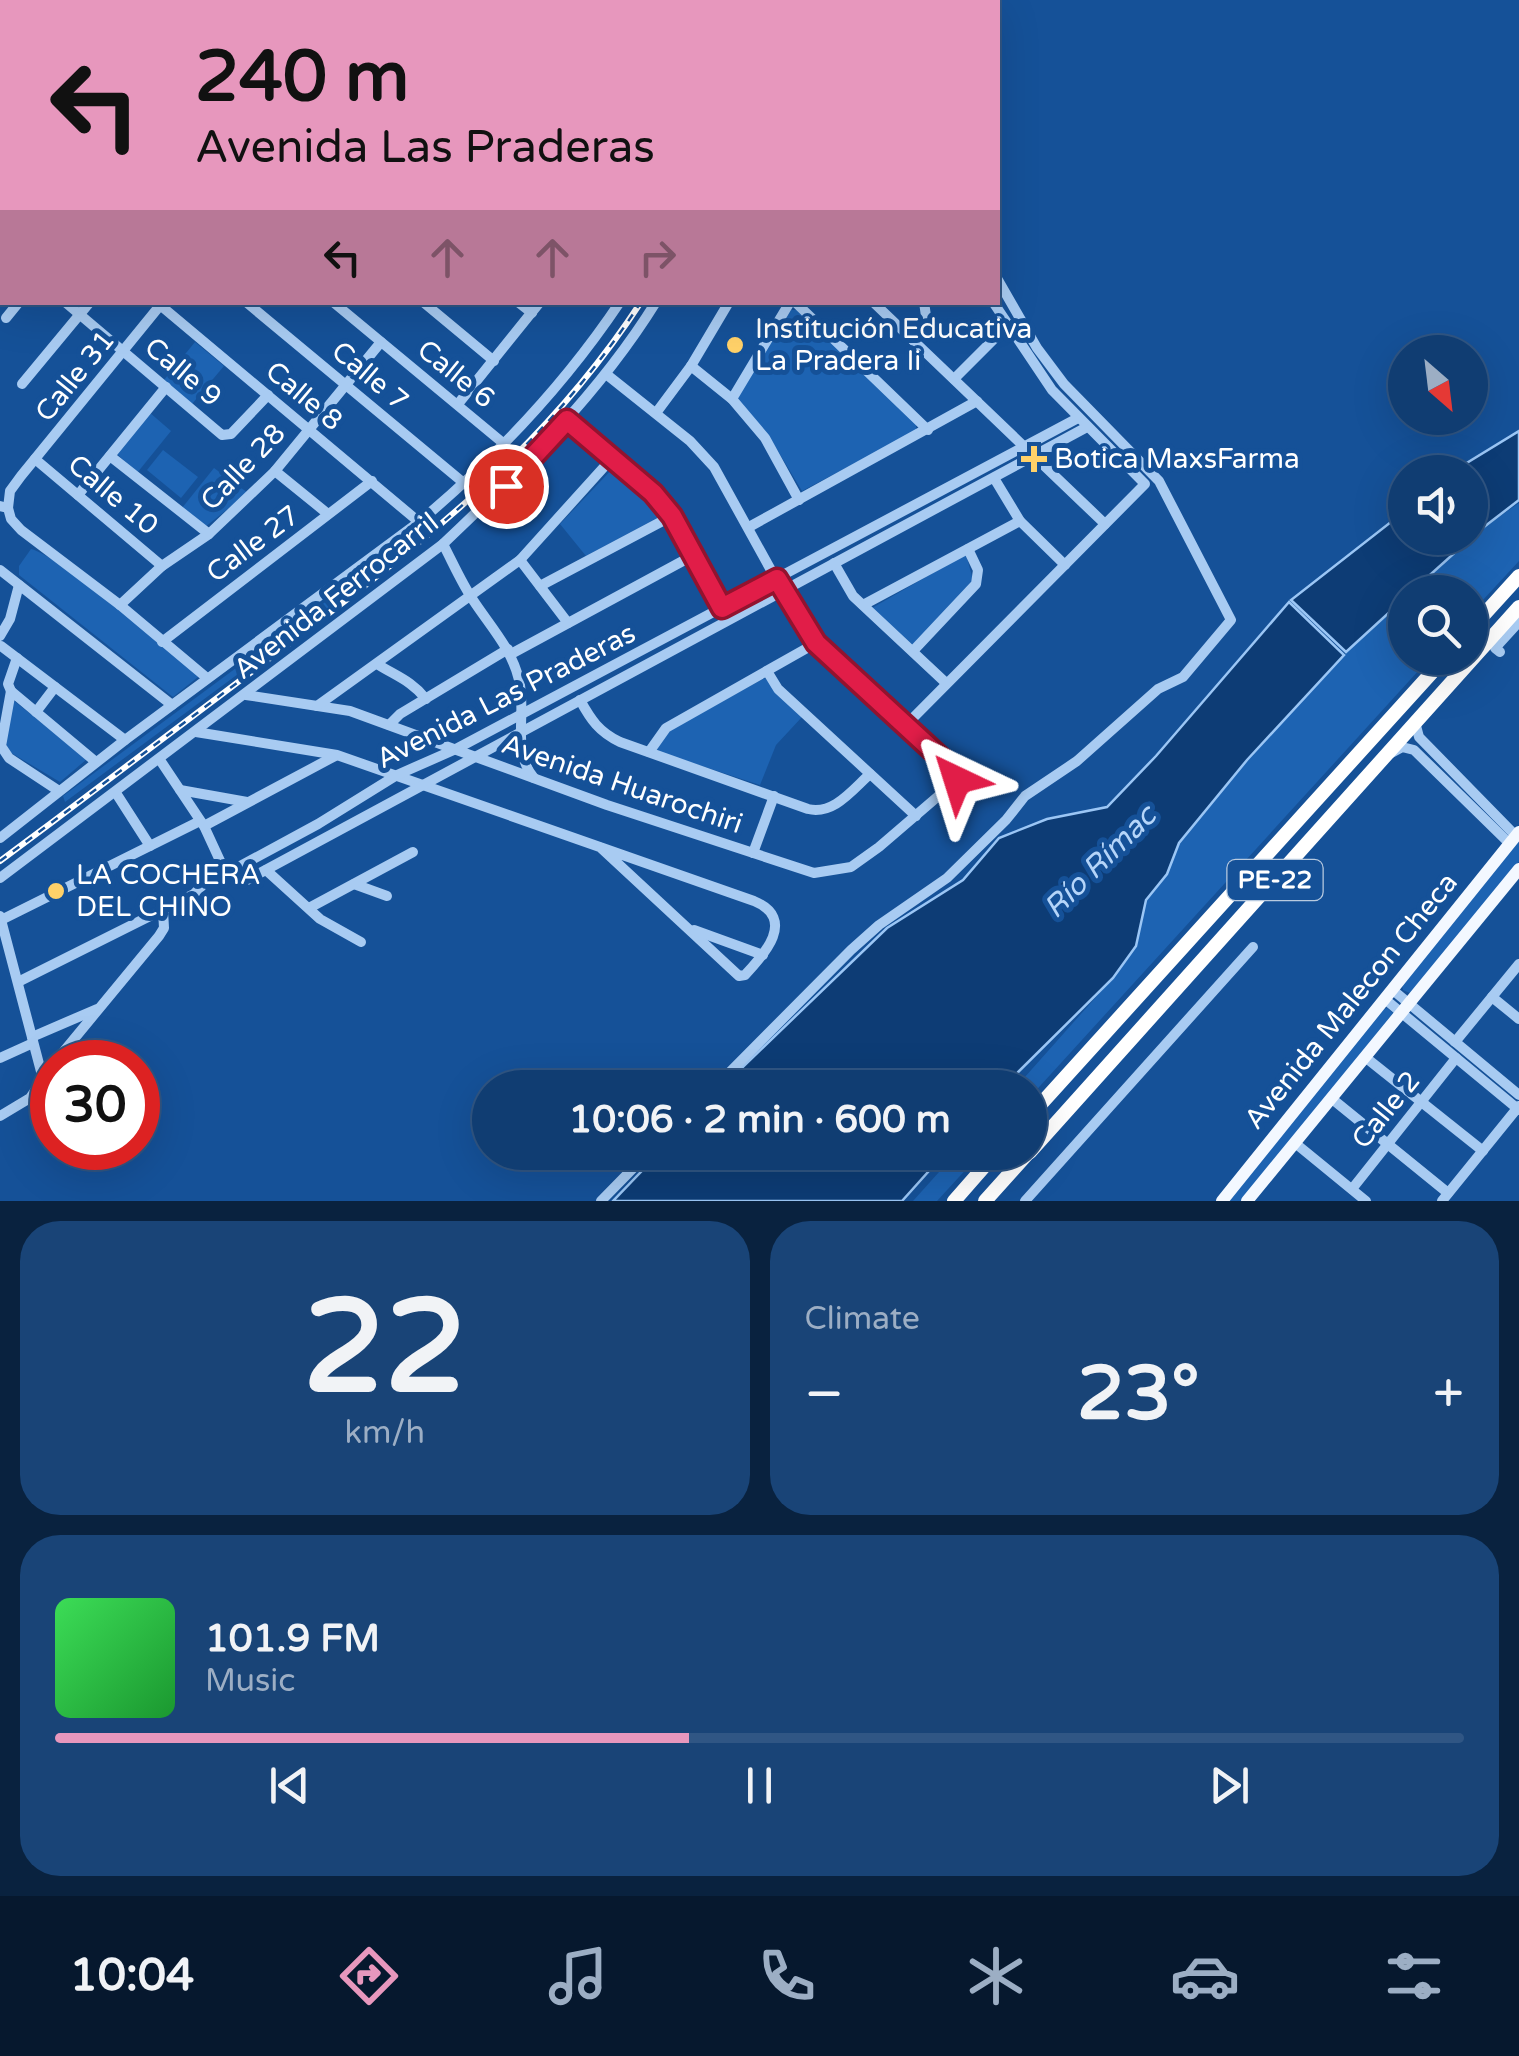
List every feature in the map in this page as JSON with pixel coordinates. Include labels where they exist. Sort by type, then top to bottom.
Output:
[{"type":"highway","points":[[1488,610],[1519,576]]},
{"type":"highway","name":"PE-22","points":[[1047,1133],[1519,606]]},
{"type":"highway","name":"PE-22","points":[[1047,1097],[1430,675]]},
{"type":"highway","points":[[954,1201],[982,1170]]},
{"type":"highway","name":"PE-22","points":[[985,1201],[1013,1170]]},
{"type":"main road","name":"Avenida Malecon Checa","points":[[1222,1201],[1515,837]]},
{"type":"main road","name":"Avenida Malecon Checa","points":[[1246,1201],[1519,869]]},
{"type":"street","points":[[732,1070],[850,950],[947,878],[1025,796],[1077,761],[1158,690],[1183,677],[1232,620],[1159,481],[1064,384],[1037,348],[1000,283]]},
{"type":"street","points":[[6,318],[16,305]]},
{"type":"street","name":"Calle 9","points":[[68,305],[226,436],[268,395]]},
{"type":"street","points":[[22,384],[88,305]]},
{"type":"street","name":"Calle 31","points":[[4,507],[21,476],[160,305]]},
{"type":"street","name":"Calle 8","points":[[162,305],[419,522]]},
{"type":"street","name":"Calle 7","points":[[250,305],[465,484]]},
{"type":"street","name":"Calle 6","points":[[337,305],[504,443]]},
{"type":"street","points":[[426,305],[494,361]]},
{"type":"street","points":[[522,305],[532,313]]},
{"type":"street","points":[[458,404],[538,305]]},
{"type":"street","name":"Avenida Ferrocarril","points":[[0,838],[465,484],[569,370],[618,305]]},
{"type":"street","name":"Avenida Ferrocarril","points":[[0,878],[443,544],[506,486],[567,420],[606,374],[654,305]]},
{"type":"street","points":[[656,413],[691,366],[727,305]]},
{"type":"street","points":[[732,399],[790,305]]},
{"type":"street","points":[[795,305],[928,430]]},
{"type":"street","points":[[876,305],[1104,524]]},
{"type":"street","points":[[912,340],[926,316],[924,305]]},
{"type":"street","points":[[606,374],[690,441],[714,467],[816,643],[906,725],[1145,484],[1052,390],[995,305]]},
{"type":"street","points":[[954,379],[1006,327]]},
{"type":"street","name":"Calle 28","points":[[120,605],[162,566],[210,534],[275,471],[381,342]]},
{"type":"street","points":[[691,366],[732,399],[765,438],[800,500]]},
{"type":"street","points":[[78,495],[166,387]]},
{"type":"street","points":[[749,527],[977,401]]},
{"type":"street","points":[[567,420],[613,456],[672,516],[728,621]]},
{"type":"street","name":"Avenida Las Praderas","points":[[18,982],[194,894],[228,867],[318,824],[396,776],[456,749],[1025,446],[1082,422]]},
{"type":"street","name":"Avenida Las Praderas","points":[[228,867],[244,880],[266,870],[994,478],[1082,422]]},
{"type":"street","points":[[110,456],[210,534]]},
{"type":"street","points":[[317,707],[520,560],[613,456]]},
{"type":"street","name":"Calle 10","points":[[35,459],[162,566]]},
{"type":"street","points":[[275,471],[328,514]]},
{"type":"street","points":[[994,478],[1020,521],[1065,564]]},
{"type":"street","name":"Calle 27","points":[[162,642],[372,481]]},
{"type":"street","points":[[4,507],[20,530],[208,678]]},
{"type":"street","points":[[540,586],[672,516]]},
{"type":"street","points":[[862,605],[1020,521]]},
{"type":"street","points":[[443,544],[471,597],[509,652],[520,680],[524,713],[522,760],[535,780]]},
{"type":"street","points":[[913,651],[976,584],[978,570],[968,549]]},
{"type":"street","points":[[389,726],[400,714],[509,652],[692,556]]},
{"type":"street","points":[[520,560],[568,624]]},
{"type":"street","points":[[834,563],[862,605],[946,683]]},
{"type":"street","points":[[0,570],[172,706]]},
{"type":"street","points":[[0,636],[10,619],[19,585]]},
{"type":"street","points":[[1500,652],[1495,648],[1519,622]]},
{"type":"street","points":[[649,752],[666,728],[816,643]]},
{"type":"street","points":[[1,646],[126,740]]},
{"type":"street","points":[[16,658],[8,684],[1,746],[4,754],[59,790]]},
{"type":"street","points":[[377,664],[398,678],[409,680],[426,699]]},
{"type":"street","points":[[767,671],[778,689],[916,816]]},
{"type":"street","points":[[36,712],[56,687]]},
{"type":"street","points":[[10,691],[96,762]]},
{"type":"street","name":"Avenida Huarochiri","points":[[246,695],[350,711],[535,780],[814,873],[851,867],[957,780],[956,772],[906,725]]},
{"type":"street","points":[[580,700],[593,724],[604,734],[822,812],[870,774]]},
{"type":"street","points":[[1416,721],[1419,737],[1515,837]]},
{"type":"street","points":[[196,732],[337,755],[763,904],[770,914],[773,943],[742,976],[600,847]]},
{"type":"street","points":[[1386,756],[1402,748],[1414,750],[1515,837]]},
{"type":"street","points":[[98,1008],[32,1040],[1,918],[248,803],[337,755]]},
{"type":"street","points":[[160,760],[228,867]]},
{"type":"street","points":[[180,790],[248,803]]},
{"type":"street","points":[[116,794],[150,846]]},
{"type":"street","points":[[753,853],[774,796]]},
{"type":"street","points":[[309,908],[413,852]]},
{"type":"street","points":[[266,870],[320,919],[361,942]]},
{"type":"street","points":[[354,884],[387,896]]},
{"type":"street","points":[[73,1040],[162,932],[163,910]]},
{"type":"street","points":[[688,928],[763,955]]},
{"type":"street","points":[[1044,1201],[1029,1196],[1253,947]]},
{"type":"street","points":[[1455,1042],[1519,964]]},
{"type":"street","points":[[1390,996],[1519,1094]]},
{"type":"street","points":[[1492,997],[1519,1019]]},
{"type":"street","points":[[1331,1098],[1445,1197],[1483,1151],[1518,1108],[1456,1058],[1405,1008]]},
{"type":"street","points":[[0,1058],[30,1041]]},
{"type":"street","points":[[1366,1057],[1483,1151]]},
{"type":"street","name":"Calle 2","points":[[1352,1189],[1456,1058]]},
{"type":"street","points":[[0,1116],[22,1105],[30,1095]]},
{"type":"street","points":[[1295,1142],[1366,1201]]},
{"type":"street","points":[[601,1201],[631,1170]]},
{"type":"shaded area","points":[[791,310],[798,310],[916,423],[916,431],[802,491],[767,433],[738,400],[739,392]]},
{"type":"shaded area","points":[[195,342],[224,366],[192,404],[164,380]]},
{"type":"shaded area","points":[[149,412],[171,431],[137,473],[116,453]]},
{"type":"shaded area","points":[[163,450],[198,477],[181,498],[147,470]]},
{"type":"shaded area","points":[[616,465],[663,515],[586,556],[560,524]]},
{"type":"shaded area","points":[[214,468],[248,493],[205,527],[182,508]]},
{"type":"shaded area","points":[[1519,503],[1519,561],[1488,595],[1488,575],[1431,575],[1453,555],[1488,555],[1488,524]]},
{"type":"shaded area","points":[[412,538],[415,543],[65,802],[63,796]]},
{"type":"shaded area","points":[[31,549],[90,586],[198,677],[173,697],[19,575],[19,566]]},
{"type":"shaded area","points":[[966,554],[973,580],[913,645],[872,608]]},
{"type":"shaded area","points":[[1388,615],[1388,675],[1415,675],[1047,1078],[1047,1070],[1031,1070],[1113,978],[1136,946],[1146,900],[1167,874],[1179,843],[1247,760],[1344,655]]},
{"type":"shaded area","points":[[765,678],[802,717],[776,745],[760,785],[656,751],[668,731]]},
{"type":"shaded area","points":[[13,700],[87,759],[60,782],[8,751],[5,740]]},
{"type":"shaded area","points":[[1519,841],[1519,862],[1412,994],[1403,990],[1402,985]]},
{"type":"shaded area","points":[[1387,1008],[1393,1013],[1243,1201],[1226,1201],[1382,1010]]},
{"type":"shaded area","points":[[941,1170],[965,1170],[937,1201],[913,1201]]},
{"type":"water","points":[[1519,431],[1519,500],[1488,524],[1488,455],[1480,455]]},
{"type":"water","points":[[1388,524],[1388,555],[1452,555],[1430,575],[1388,575],[1388,614],[1346,652],[1291,600]]},
{"type":"water","name":"Río Rímac","points":[[1289,602],[1344,655],[1247,760],[1179,843],[1167,874],[1146,900],[1136,946],[1113,978],[1020,1070],[740,1070],[887,928],[963,880],[999,838],[1047,819],[1107,807]]},
{"type":"water","points":[[642,1170],[930,1170],[902,1201],[613,1201]]},
{"type":"railway","points":[[0,861],[371,581],[470,499],[560,408],[639,305]]},
{"type":"place","name":"Institución Educativa La Pradera Ii","points":[[735,345]]},
{"type":"place","name":"Botica MaxsFarma","points":[[1034,459]]},
{"type":"place","name":"LA COCHERA DEL CHINO","points":[[56,891]]},
{"type":"route","points":[[506,486],[567,420],[613,456],[672,516],[722,608],[777,579],[816,643],[956,772],[957,780]]}]
